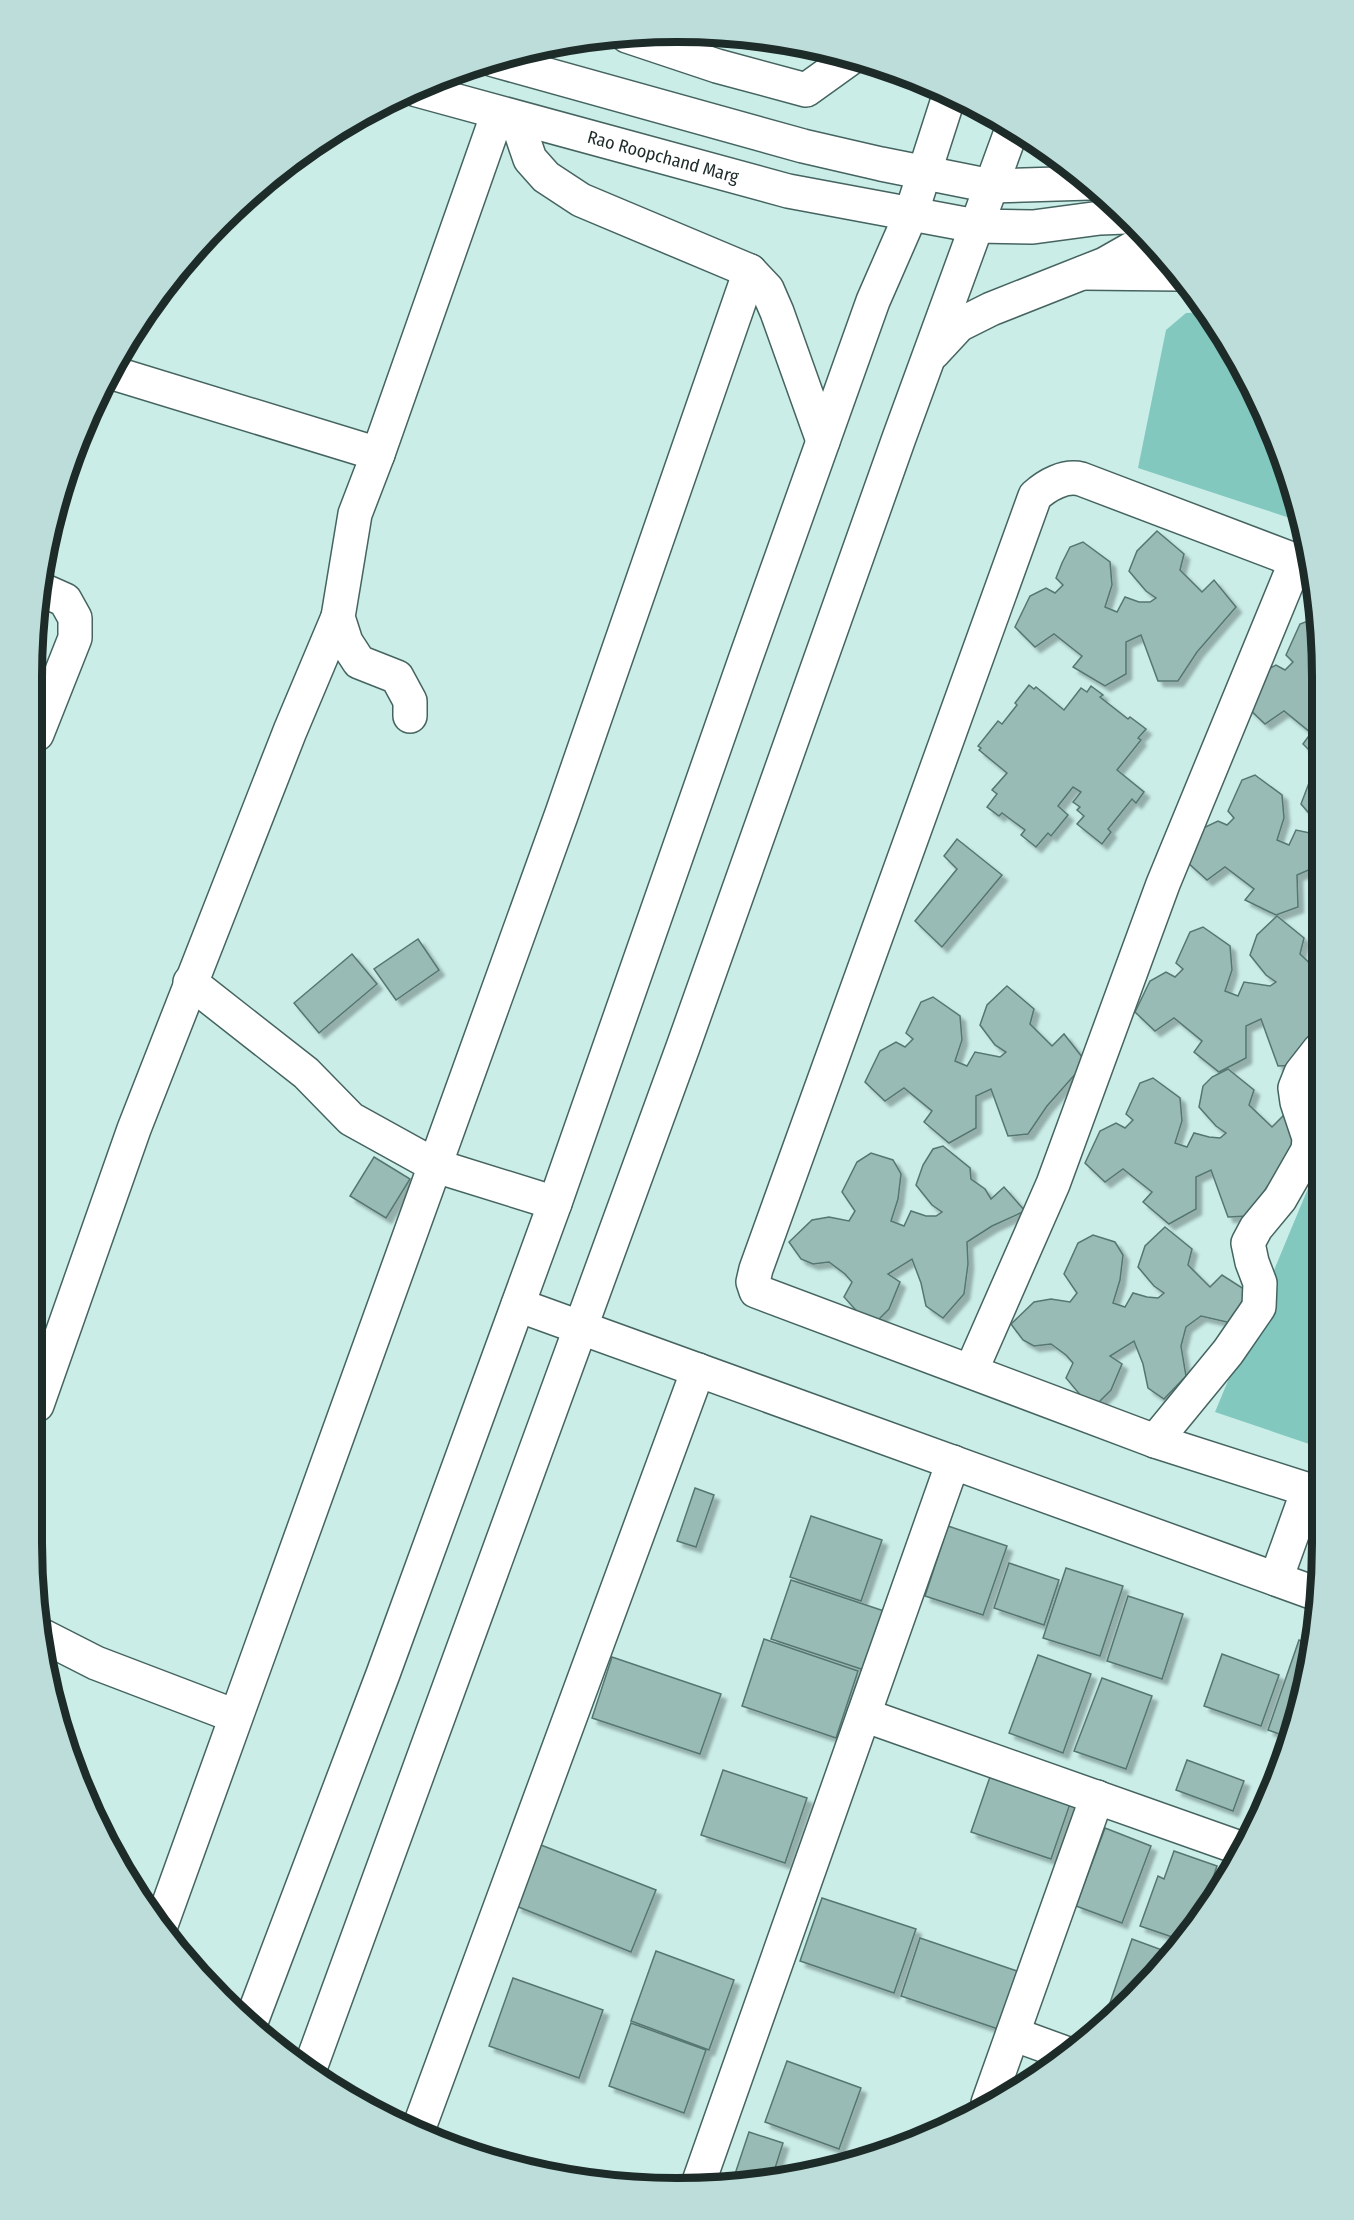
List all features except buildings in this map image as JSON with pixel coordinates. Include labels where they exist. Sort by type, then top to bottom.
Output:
[{"type":"street","points":[[647,43],[717,66],[806,90],[842,64]]},
{"type":"street","points":[[513,64],[803,146],[874,163],[925,171],[991,186],[1076,183]]},
{"type":"street","name":"Rao Roopchand Marg","points":[[427,93],[788,191],[976,226],[1033,227],[1115,217]]},
{"type":"street","points":[[253,2015],[383,1674],[518,1305],[873,301],[911,214],[947,102]]},
{"type":"street","points":[[507,115],[530,159],[546,177],[581,200],[750,272],[767,289],[823,441]]},
{"type":"street","points":[[42,1391],[134,1129],[190,982],[338,616],[355,514],[507,115]]},
{"type":"street","points":[[312,2063],[682,1047],[1009,136]]},
{"type":"street","points":[[929,358],[959,325],[991,309],[1105,264],[1141,244]]},
{"type":"street","points":[[164,1917],[562,813],[750,272]]},
{"type":"street","points":[[1083,273],[1167,274]]},
{"type":"street","points":[[119,374],[378,454]]},
{"type":"street","points":[[1302,562],[1081,479],[1071,477],[1042,490],[1035,496],[753,1279],[756,1291],[1155,1441],[1312,1492]]},
{"type":"street","points":[[971,1371],[1053,1184],[1163,884],[1302,565]]},
{"type":"street","points":[[42,721],[75,638],[75,618],[65,600],[47,592]]},
{"type":"street","points":[[338,616],[346,642],[359,662],[397,677],[410,701],[410,716]]},
{"type":"street","points":[[190,982],[306,1073],[351,1119],[436,1166],[555,1203]]},
{"type":"street","points":[[1155,1441],[1228,1352],[1259,1306],[1260,1283],[1248,1243],[1256,1228],[1280,1199],[1308,1150],[1309,1138],[1297,1102],[1295,1088],[1301,1073],[1312,1059]]},
{"type":"street","points":[[518,1305],[1310,1592]]},
{"type":"street","points":[[420,2124],[698,1370]]},
{"type":"street","points":[[700,2177],[952,1462]]},
{"type":"street","points":[[1276,1579],[1312,1494]]},
{"type":"street","points":[[49,1639],[96,1663],[235,1716]]},
{"type":"street","points":[[864,1715],[1235,1846]]},
{"type":"street","points":[[991,2095],[1096,1797]]},
{"type":"street","points":[[1013,2034],[1059,2051]]},
{"type":"shaded area","points":[[1197,312],[1247,396],[1264,434],[1291,519],[1138,468],[1166,330],[1186,313]]},
{"type":"shaded area","points":[[1312,1179],[1312,1445],[1215,1412]]}]
